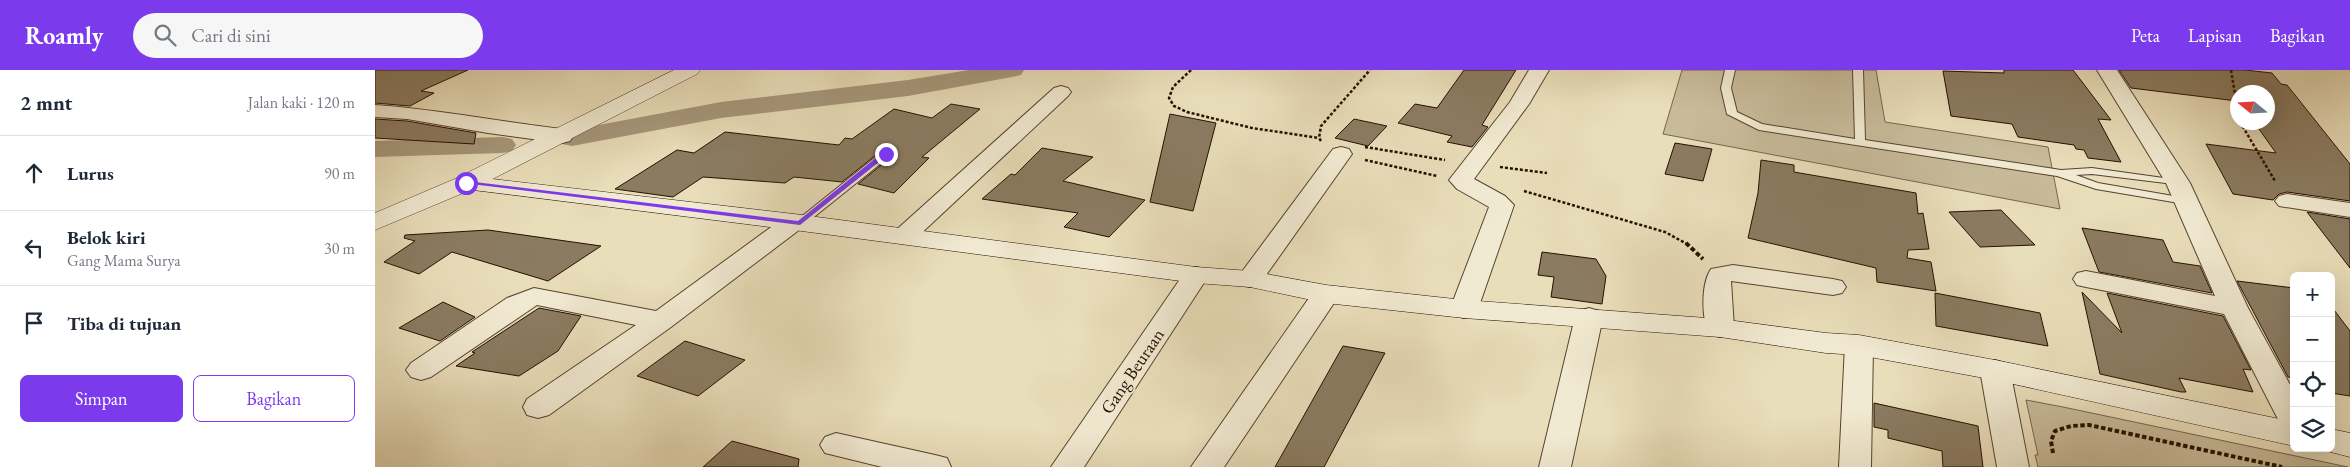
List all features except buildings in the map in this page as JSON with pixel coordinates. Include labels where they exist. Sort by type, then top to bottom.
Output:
[{"type":"main road","points":[[375,222],[466,183],[690,70]]},
{"type":"main road","points":[[466,183],[904,236],[1196,275],[1250,280],[1326,294],[1464,309],[1720,328],[1826,343],[1859,345],[1995,370],[2290,433]]},
{"type":"main road","points":[[2335,442],[2350,445]]},
{"type":"street","points":[[1464,309],[1502,205],[1491,196],[1468,186],[1461,180],[1519,104],[1539,70]]},
{"type":"street","points":[[2107,70],[2182,192],[2234,308],[2290,413]]},
{"type":"street","points":[[904,236],[1061,92]]},
{"type":"street","points":[[375,111],[407,113],[488,127],[562,136]]},
{"type":"street","points":[[1250,280],[1341,154]]},
{"type":"street","points":[[2287,201],[2350,210]]},
{"type":"street","points":[[538,407],[797,223]]},
{"type":"street","points":[[1720,328],[1717,282],[1720,275],[1733,273],[1833,288]]},
{"type":"street","name":"Gang Beuraan","points":[[1067,467],[1196,275]]},
{"type":"street","points":[[2086,279],[2234,308]]},
{"type":"street","points":[[1207,467],[1326,294]]},
{"type":"street","points":[[421,370],[517,304],[533,296],[661,321]]},
{"type":"street","points":[[1555,467],[1589,317]]},
{"type":"street","points":[[1855,467],[1859,345]]},
{"type":"street","points":[[1995,370],[2013,467]]},
{"type":"street","points":[[836,445],[935,467]]},
{"type":"lane","points":[[1730,70],[1726,88],[1732,114],[1743,121],[1759,127],[2059,174],[2095,186],[2182,192]]},
{"type":"lane","points":[[1858,70],[1860,144]]},
{"type":"lane","points":[[797,223],[886,154]]},
{"type":"lane","points":[[2059,174],[2093,171],[2182,192]]},
{"type":"path","points":[[2231,70],[2234,85]]},
{"type":"path","points":[[2245,130],[2287,201]]},
{"type":"path","points":[[2053,453],[2051,441],[2055,432],[2071,426],[2089,425],[2282,467]]},
{"type":"shaded area","points":[[1682,70],[1876,70],[1885,122],[2048,147],[2060,209],[1663,134]]},
{"type":"shaded area","points":[[2026,400],[2348,467],[2038,467],[2035,455],[2038,455]]},
{"type":"waterway","points":[[572,138],[721,110],[908,88],[1012,70]]},
{"type":"waterway","points":[[375,149],[502,145]]},
{"type":"route","points":[[466,183],[800,223],[886,154]]}]
